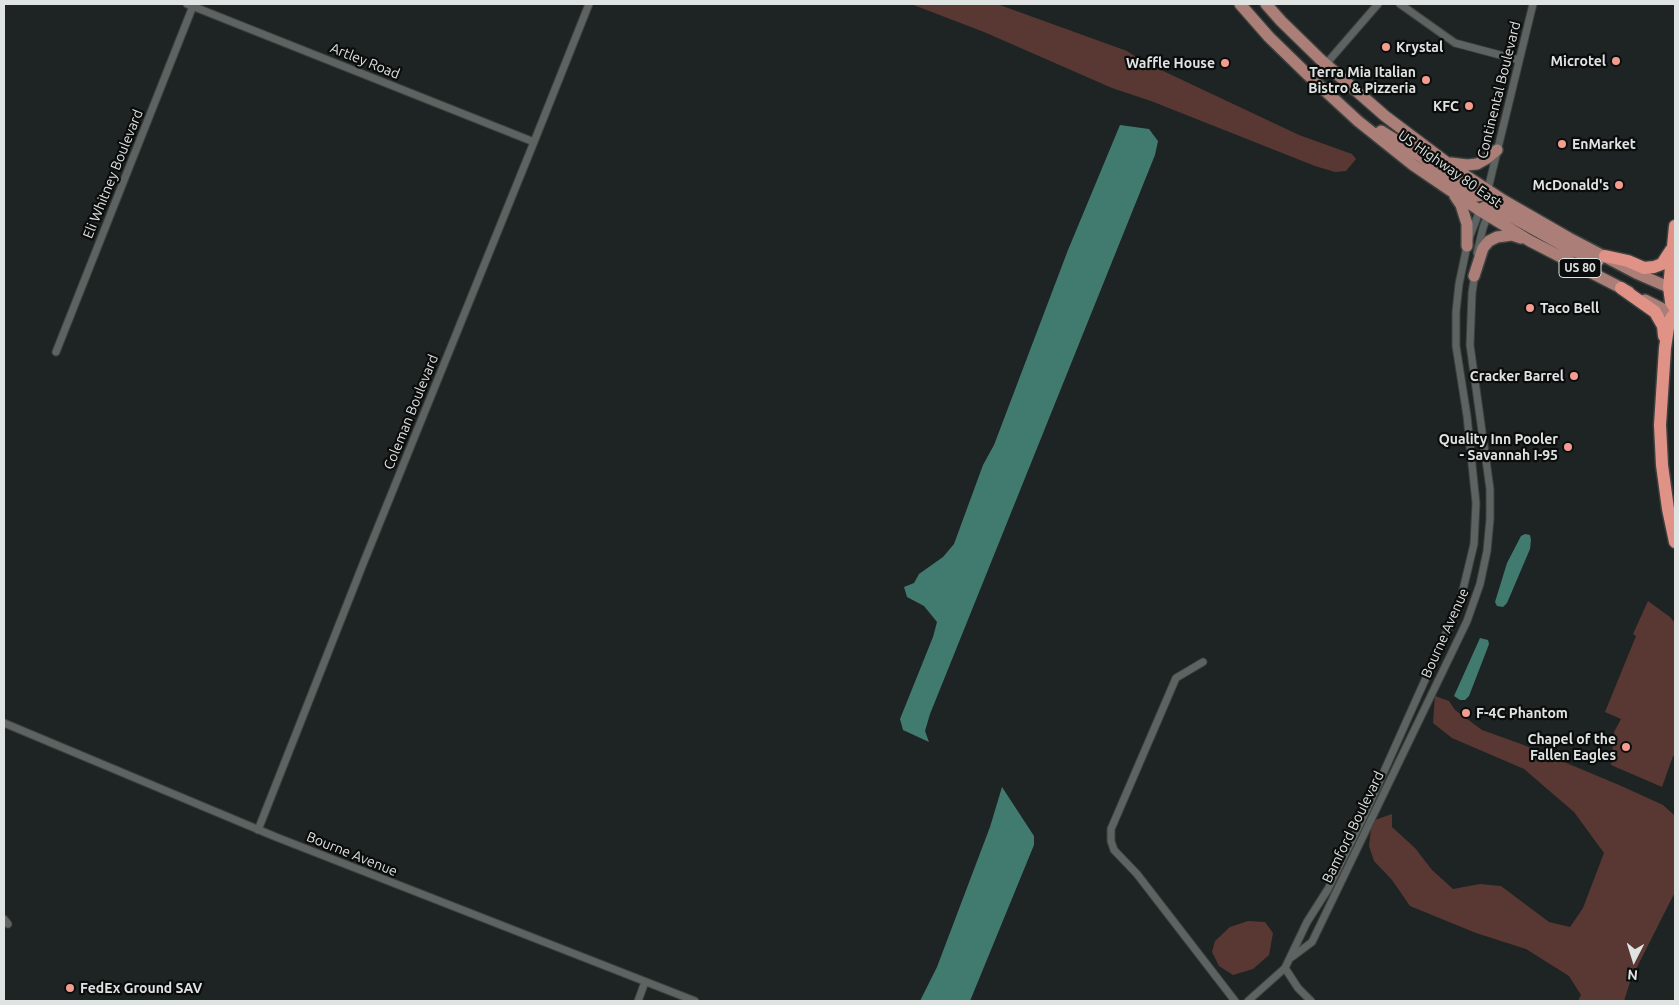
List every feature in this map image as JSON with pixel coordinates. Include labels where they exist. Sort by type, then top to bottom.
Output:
[{"type":"highway","points":[[1675,226],[1671,302],[1675,312],[1669,321],[1665,348],[1660,425],[1666,492],[1675,542]]},
{"type":"highway","points":[[1605,256],[1628,261],[1644,268],[1654,267],[1662,264],[1668,257],[1673,245]]},
{"type":"highway","points":[[1621,288],[1655,312],[1663,326],[1665,348]]},
{"type":"main road","name":"US Highway 80 East","points":[[1240,4],[1269,37],[1346,110],[1413,165],[1530,241],[1621,288],[1675,312]]},
{"type":"main road","name":"US Highway 80 East","points":[[1266,4],[1326,64],[1385,116],[1446,162],[1488,190],[1569,238],[1672,289]]},
{"type":"main road","points":[[1346,110],[1407,147],[1476,196],[1484,195],[1488,190]]},
{"type":"main road","points":[[1446,162],[1467,165],[1477,164],[1497,150]]},
{"type":"main road","points":[[1453,192],[1464,212],[1467,224],[1467,246]]},
{"type":"main road","points":[[1485,210],[1492,206],[1571,250],[1636,272]]},
{"type":"main road","points":[[1474,276],[1483,248],[1489,241],[1497,237],[1512,235],[1530,241]]},
{"type":"street","name":"Coleman Boulevard","points":[[258,830],[362,564],[534,142],[588,4]]},
{"type":"street","points":[[1326,64],[1378,4]]},
{"type":"street","points":[[1400,4],[1455,43],[1519,60]]},
{"type":"street","name":"Continental Boulevard","points":[[1485,210],[1497,150],[1533,4]]},
{"type":"street","name":"Artley Road","points":[[190,5],[534,142]]},
{"type":"street","name":"Eli Whitney Boulevard","points":[[56,352],[190,5]]},
{"type":"street","name":"Bourne Avenue","points":[[1418,697],[1460,602],[1474,544],[1476,503],[1467,416],[1456,346],[1456,312],[1459,284],[1467,246],[1485,210]]},
{"type":"street","name":"Bourne Avenue","points":[[1429,699],[1467,621],[1480,584],[1487,551],[1490,487],[1470,345],[1472,293],[1485,210]]},
{"type":"street","points":[[1202,662],[1176,678],[1112,829],[1111,841],[1114,850],[1137,874],[1235,1001]]},
{"type":"street","name":"Bamford Boulevard","points":[[1248,1001],[1285,968],[1291,958],[1307,922],[1328,888],[1364,816],[1418,697]]},
{"type":"street","name":"Bamford Boulevard","points":[[1291,958],[1312,942],[1429,699]]},
{"type":"street","name":"Bourne Avenue","points":[[4,723],[258,830],[695,1001]]},
{"type":"street","points":[[1285,968],[1298,988],[1311,1001]]},
{"type":"street","points":[[638,1001],[645,982]]},
{"type":"shaded area","points":[[911,4],[997,4],[1127,51],[1142,61],[1299,135],[1352,154],[1356,159],[1346,171],[1335,172],[1315,166],[1151,101],[1112,88],[984,32]]},
{"type":"shaded area","points":[[1120,125],[1149,129],[1158,141],[1155,155],[930,714],[925,731],[929,742],[903,730],[900,719],[933,637],[937,622],[924,606],[907,597],[904,587],[914,583],[919,574],[943,557],[954,544],[983,465],[994,445],[1068,250]]},
{"type":"shaded area","points":[[1525,534],[1530,535],[1530,549],[1507,603],[1503,607],[1497,606],[1495,602],[1507,563],[1521,536]]},
{"type":"shaded area","points":[[1648,601],[1675,623],[1675,756],[1673,756],[1662,787],[1611,765],[1614,732],[1621,719],[1605,712],[1636,636],[1633,634]]},
{"type":"shaded area","points":[[1480,638],[1488,640],[1489,644],[1469,696],[1465,700],[1460,700],[1454,696]]},
{"type":"shaded area","points":[[1435,696],[1449,701],[1455,710],[1482,730],[1521,744],[1619,785],[1663,805],[1675,816],[1675,892],[1631,979],[1624,1001],[1578,1001],[1581,995],[1569,976],[1526,949],[1476,933],[1410,906],[1392,880],[1374,861],[1369,846],[1372,821],[1392,814],[1392,827],[1415,848],[1432,870],[1453,889],[1480,884],[1501,886],[1549,922],[1570,927],[1583,908],[1604,853],[1574,812],[1524,769],[1452,738],[1433,723]]},
{"type":"shaded area","points":[[1002,787],[1034,836],[1034,845],[970,1001],[920,1001],[937,967],[990,827]]},
{"type":"shaded area","points":[[1248,921],[1265,922],[1273,933],[1269,955],[1253,969],[1233,975],[1219,966],[1212,952],[1215,941],[1230,927]]},
{"type":"place","name":"Krystal","points":[[1386,47]]},
{"type":"place","name":"Microtel","points":[[1616,61]]},
{"type":"place","name":"Waffle House","points":[[1225,63]]},
{"type":"place","name":"Terra Mia Italian Bistro & Pizzeria","points":[[1426,80]]},
{"type":"place","name":"KFC","points":[[1469,106]]},
{"type":"place","name":"EnMarket","points":[[1562,144]]},
{"type":"place","name":"McDonald's","points":[[1619,185]]},
{"type":"place","name":"Taco Bell","points":[[1530,308]]},
{"type":"place","name":"Cracker Barrel","points":[[1574,376]]},
{"type":"place","name":"Quality Inn Pooler - Savannah I-95","points":[[1568,447]]},
{"type":"place","name":"F-4C Phantom","points":[[1466,713]]},
{"type":"place","name":"Chapel of the Fallen Eagles","points":[[1626,747]]},
{"type":"place","name":"FedEx Ground SAV","points":[[70,988]]}]
